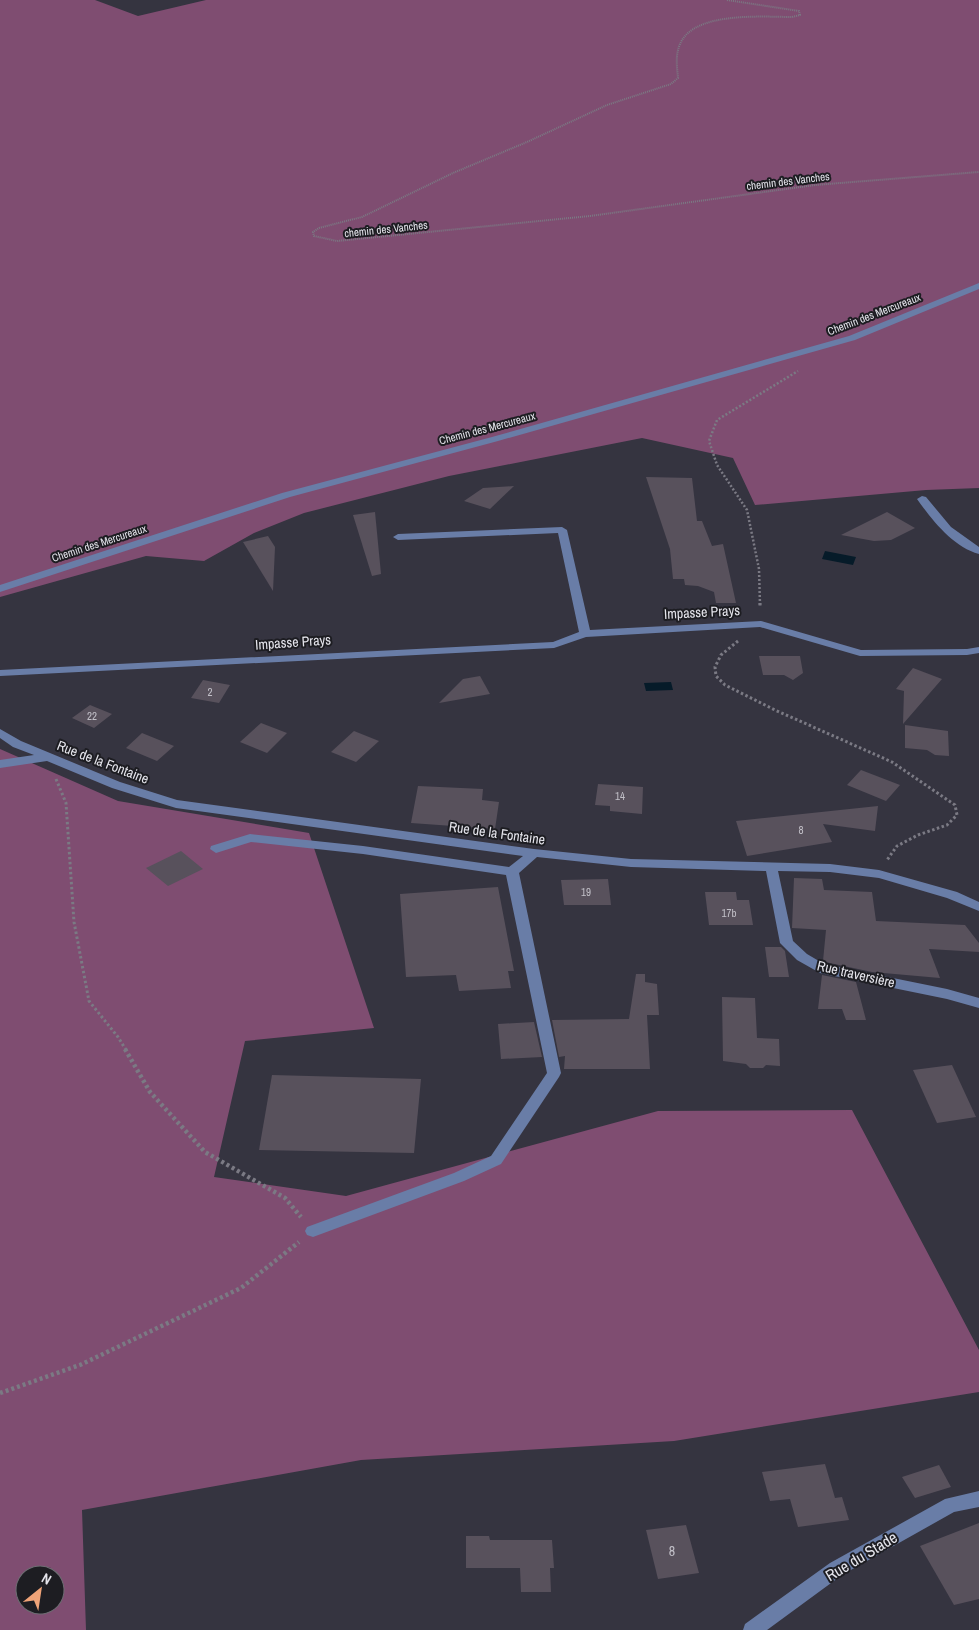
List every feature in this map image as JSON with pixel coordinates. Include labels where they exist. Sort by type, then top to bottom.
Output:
[{"type":"street","name":"Chemin des Mercureaux","points":[[0,589],[286,495],[495,439],[852,338],[979,286]]},
{"type":"street","points":[[922,499],[937,518],[958,538],[979,551]]},
{"type":"street","points":[[398,537],[562,530],[586,634]]},
{"type":"street","name":"Impasse Prays","points":[[0,673],[329,654],[554,645],[586,634],[760,624],[860,653],[968,652],[979,650]]},
{"type":"street","name":"Rue de la Fontaine","points":[[0,733],[17,744],[116,785],[176,804],[534,853],[631,863],[830,868],[879,874],[952,895],[979,907]]},
{"type":"street","name":"Rue de la Fontaine","points":[[0,740],[17,744]]},
{"type":"street","points":[[0,764],[47,757]]},
{"type":"street","points":[[216,849],[250,838],[363,850],[512,872],[534,853]]},
{"type":"street","name":"Rue traversière","points":[[771,866],[787,943],[802,957],[820,968],[948,994],[979,1003]]},
{"type":"street","points":[[312,1231],[459,1177],[496,1160],[554,1073],[512,872]]},
{"type":"street","name":"Rue du Stade","points":[[752,1630],[836,1568],[951,1505],[979,1498]]},
{"type":"path","name":"chemin des Vanches","points":[[727,0],[783,7],[799,11],[800,15],[792,17],[730,19],[700,24],[687,32],[680,44],[676,58],[678,78],[671,84],[607,105],[527,142],[453,173],[370,214],[319,228],[313,232],[314,236],[337,241],[524,224],[816,185],[979,172]]},
{"type":"path","points":[[801,369],[717,420],[709,442],[717,465],[747,510],[759,569],[760,624],[721,655],[715,667],[716,676],[725,684],[776,710],[892,762],[955,804],[957,815],[947,825],[918,835],[897,846],[879,874]]},
{"type":"path","points":[[0,1394],[80,1365],[240,1288],[312,1231],[285,1198],[205,1152],[150,1092],[118,1038],[89,1001],[74,922],[66,803],[47,757]]},
{"type":"shaded area","points":[[0,0],[95,0],[138,16],[206,0],[979,0],[979,488],[926,490],[755,505],[733,458],[642,438],[449,476],[304,513],[254,533],[204,561],[146,556],[0,597]]},
{"type":"shaded area","points":[[0,749],[118,801],[309,833],[374,1028],[245,1041],[214,1177],[346,1196],[658,1111],[852,1110],[979,1350],[979,1392],[674,1441],[361,1460],[82,1510],[86,1630],[0,1630]]},
{"type":"water","points":[[825,551],[856,557],[853,565],[822,559]]},
{"type":"water","points":[[671,682],[673,690],[646,691],[644,683]]},
{"type":"building","points":[[646,477],[692,478],[697,521],[702,521],[712,546],[723,544],[736,603],[716,603],[714,592],[698,586],[685,585],[684,579],[673,579],[670,549]]},
{"type":"building","points":[[514,486],[490,509],[464,501],[483,488]]},
{"type":"building","points":[[375,512],[381,574],[372,576],[353,515]]},
{"type":"building","points":[[887,512],[915,528],[891,540],[874,541],[841,535]]},
{"type":"building","points":[[268,536],[275,547],[273,591],[243,542]]},
{"type":"building","points":[[759,656],[800,656],[803,673],[793,680],[784,675],[763,675]]},
{"type":"building","points":[[913,668],[942,679],[903,724],[904,691],[896,689]]},
{"type":"building","points":[[480,676],[490,694],[439,703],[463,679]]},
{"type":"building","points":[[203,680],[230,685],[219,703],[191,698]]},
{"type":"building","points":[[90,705],[112,714],[94,728],[72,718]]},
{"type":"building","points":[[261,723],[287,733],[267,753],[240,742]]},
{"type":"building","points":[[905,725],[948,731],[949,756],[935,755],[927,750],[905,748]]},
{"type":"building","points":[[354,731],[379,741],[356,762],[331,752]]},
{"type":"building","points":[[142,733],[174,746],[157,761],[126,748]]},
{"type":"building","points":[[861,770],[900,785],[886,801],[847,785]]},
{"type":"building","points":[[598,784],[643,787],[642,814],[610,811],[610,806],[595,805]]},
{"type":"building","points":[[418,786],[483,789],[482,800],[499,802],[495,829],[411,823]]},
{"type":"building","points":[[878,806],[875,831],[823,824],[832,842],[747,856],[736,821]]},
{"type":"building","points":[[181,851],[203,869],[168,886],[146,868]]},
{"type":"building","points":[[794,878],[822,879],[824,890],[872,892],[876,921],[965,925],[979,943],[979,952],[929,949],[940,978],[872,972],[825,962],[823,961],[826,930],[792,928]]},
{"type":"building","points":[[608,879],[611,905],[564,905],[561,880]]},
{"type":"building","points":[[498,887],[514,971],[508,971],[511,988],[459,991],[456,975],[406,977],[400,894]]},
{"type":"building","points":[[705,892],[736,892],[737,900],[749,900],[753,925],[709,925]]},
{"type":"building","points":[[765,947],[781,947],[785,951],[789,977],[769,977]]},
{"type":"building","points":[[636,974],[645,974],[645,982],[657,984],[659,1015],[647,1015],[650,1069],[564,1069],[565,1056],[559,1057],[552,1020],[629,1019]]},
{"type":"building","points":[[822,975],[856,982],[866,1020],[846,1020],[842,1009],[818,1009]]},
{"type":"building","points":[[722,997],[755,998],[757,1038],[779,1039],[780,1066],[766,1065],[763,1068],[750,1068],[746,1064],[723,1061]]},
{"type":"building","points":[[534,1022],[542,1057],[501,1059],[498,1024]]},
{"type":"building","points":[[952,1065],[976,1117],[937,1123],[913,1070]]},
{"type":"building","points":[[272,1075],[421,1079],[414,1153],[259,1150]]},
{"type":"building","points":[[825,1464],[835,1498],[842,1497],[849,1520],[798,1527],[790,1499],[770,1501],[762,1472]]},
{"type":"building","points":[[939,1465],[951,1487],[915,1498],[902,1477]]},
{"type":"building","points":[[979,1523],[979,1599],[954,1605],[920,1546]]},
{"type":"building","points":[[686,1525],[699,1573],[658,1579],[646,1530]]},
{"type":"building","points":[[466,1536],[489,1536],[490,1540],[552,1540],[554,1568],[550,1568],[551,1592],[521,1592],[520,1568],[466,1568]]}]
